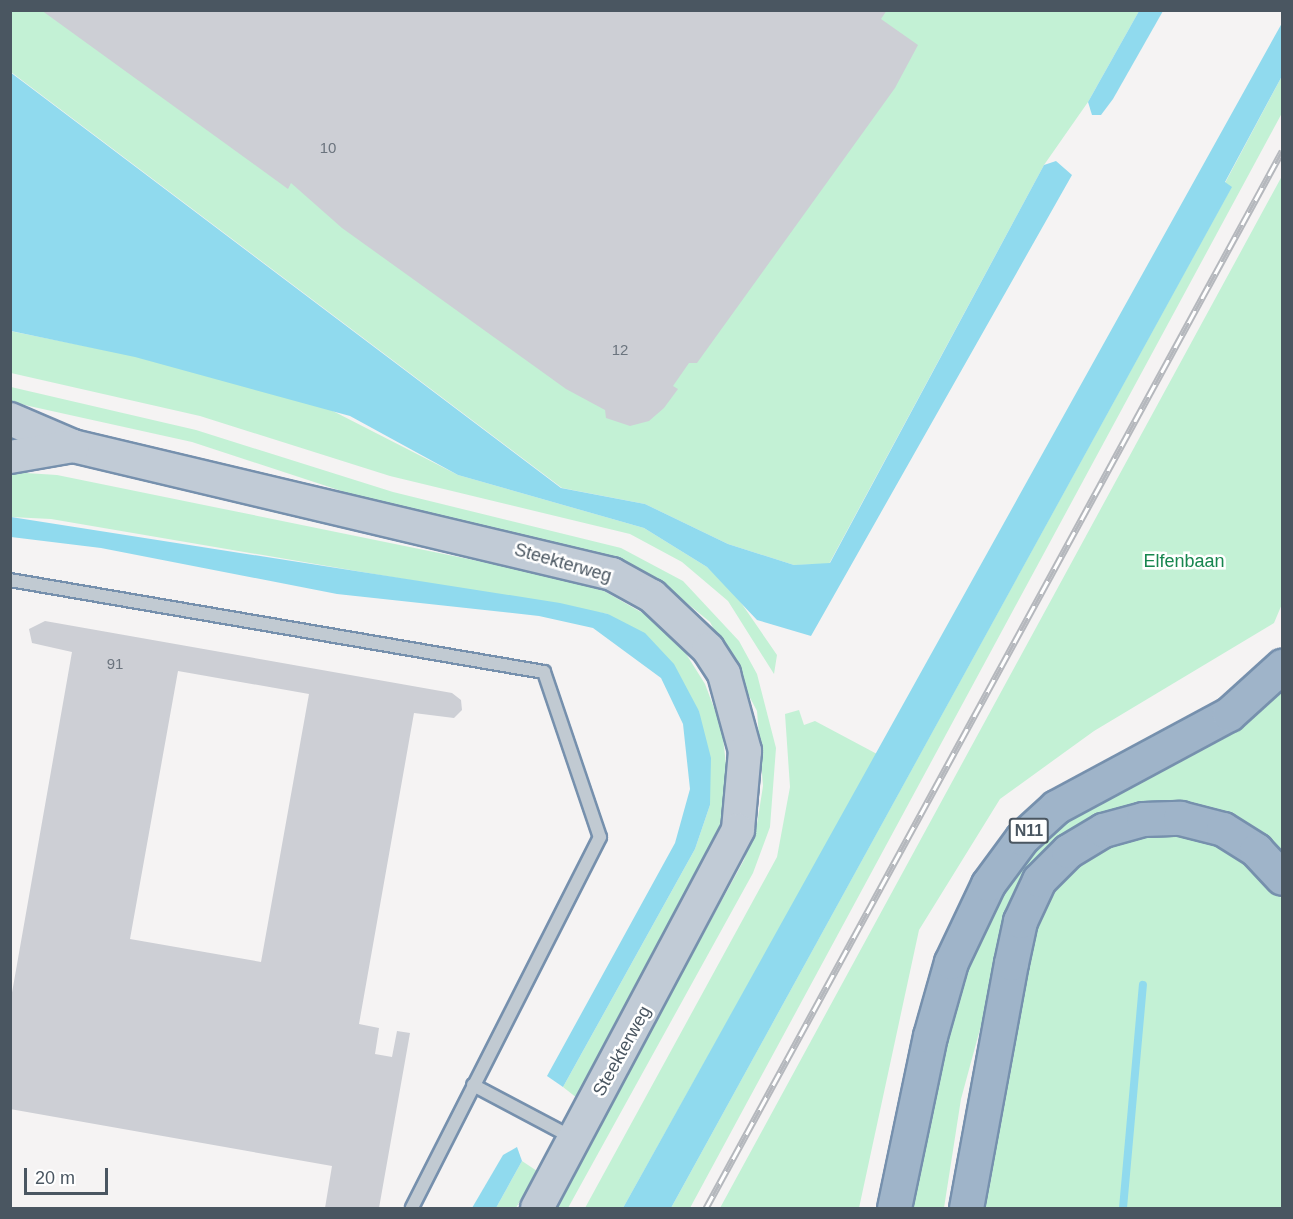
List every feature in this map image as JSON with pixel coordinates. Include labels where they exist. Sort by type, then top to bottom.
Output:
[{"type":"highway","name":"N11","points":[[894,1209],[927,1047],[951,962],[988,884],[1022,838],[1056,807],[1229,714],[1282,666]]},
{"type":"highway","name":"N11","points":[[966,1209],[1020,921],[1039,880],[1068,851],[1103,830],[1143,819],[1180,818],[1223,829],[1256,850],[1282,878]]},
{"type":"main road","name":"Steekterweg","points":[[10,419],[73,446],[612,574],[652,596],[708,649],[724,674],[745,751],[738,830],[537,1209]]},
{"type":"main road","name":"Steekterweg","points":[[10,445],[73,446]]},
{"type":"main road","points":[[10,457],[73,446]]},
{"type":"lane","points":[[10,580],[544,672],[600,837],[412,1209]]},
{"type":"lane","points":[[473,1085],[574,1139]]},
{"type":"green space","points":[[10,11],[1139,11],[1088,102],[1044,165],[829,564],[794,565],[728,544],[645,504],[562,488],[11,72]]},
{"type":"green space","points":[[1282,76],[1282,113],[690,1208],[671,1208],[1231,188],[1225,183]]},
{"type":"green space","name":"Elfenbaan","points":[[1282,176],[1282,604],[1274,623],[1094,731],[1000,799],[919,930],[859,1208],[720,1208]]},
{"type":"green space","points":[[10,331],[135,356],[327,408],[458,475],[644,528],[707,567],[735,594],[777,655],[774,674],[728,601],[682,562],[630,534],[390,476],[200,416],[11,373]]},
{"type":"green space","points":[[11,387],[196,430],[393,492],[621,548],[683,581],[739,641],[757,674],[776,748],[770,827],[753,873],[568,1208],[553,1208],[744,860],[757,824],[763,786],[757,711],[710,622],[655,577],[625,563],[375,502],[192,442],[11,402]]},
{"type":"green space","points":[[10,472],[57,475],[547,575],[604,591],[653,619],[683,649],[705,684],[722,729],[728,782],[722,824],[703,870],[577,1098],[563,1087],[695,849],[710,805],[699,711],[608,614],[51,519],[11,517]]},
{"type":"green space","points":[[1282,679],[1282,860],[1263,842],[1092,824],[995,974],[961,1099],[944,1208],[909,1208],[961,965],[1013,863],[1056,821]]},
{"type":"green space","points":[[799,710],[804,725],[815,721],[877,754],[623,1208],[585,1208],[777,857],[790,787],[785,714]]},
{"type":"green space","points":[[1168,827],[1246,854],[1282,899],[1282,1208],[982,1208],[1028,933],[1048,888],[1113,839]]},
{"type":"green space","points":[[522,1161],[537,1171],[516,1208],[496,1208]]},
{"type":"water","points":[[1139,11],[1163,11],[1113,99],[1101,115],[1092,115],[1088,102]]},
{"type":"water","points":[[1282,23],[1282,76],[1225,182],[1232,187],[671,1208],[623,1208]]},
{"type":"water","points":[[10,72],[561,488],[645,504],[728,544],[794,565],[830,563],[1044,165],[1056,161],[1072,175],[811,636],[757,620],[707,567],[644,528],[458,475],[350,416],[135,357],[11,331]]},
{"type":"water","points":[[11,517],[560,603],[608,614],[645,633],[674,664],[699,711],[711,758],[710,805],[695,849],[563,1087],[547,1076],[675,843],[690,789],[683,724],[661,678],[593,628],[539,616],[337,594],[101,548],[11,537]]},
{"type":"water","points":[[517,1147],[522,1161],[496,1208],[472,1208],[503,1155]]},
{"type":"building","points":[[41,10],[887,10],[881,19],[918,45],[895,88],[697,363],[689,363],[673,386],[678,389],[664,408],[649,421],[630,426],[606,418],[605,410],[566,389],[342,228],[291,183],[288,189]]},
{"type":"building","points":[[45,621],[452,693],[461,700],[462,710],[454,718],[414,713],[359,1024],[379,1028],[375,1054],[392,1057],[397,1031],[410,1033],[379,1208],[325,1208],[332,1166],[10,1109],[10,1004],[72,652],[32,643],[29,629]],"holes":[[[178,671],[309,694],[261,962],[130,939]]]},
{"type":"waterway","points":[[1123,1208],[1143,985]]},
{"type":"railway","points":[[706,1208],[1282,151]]}]
